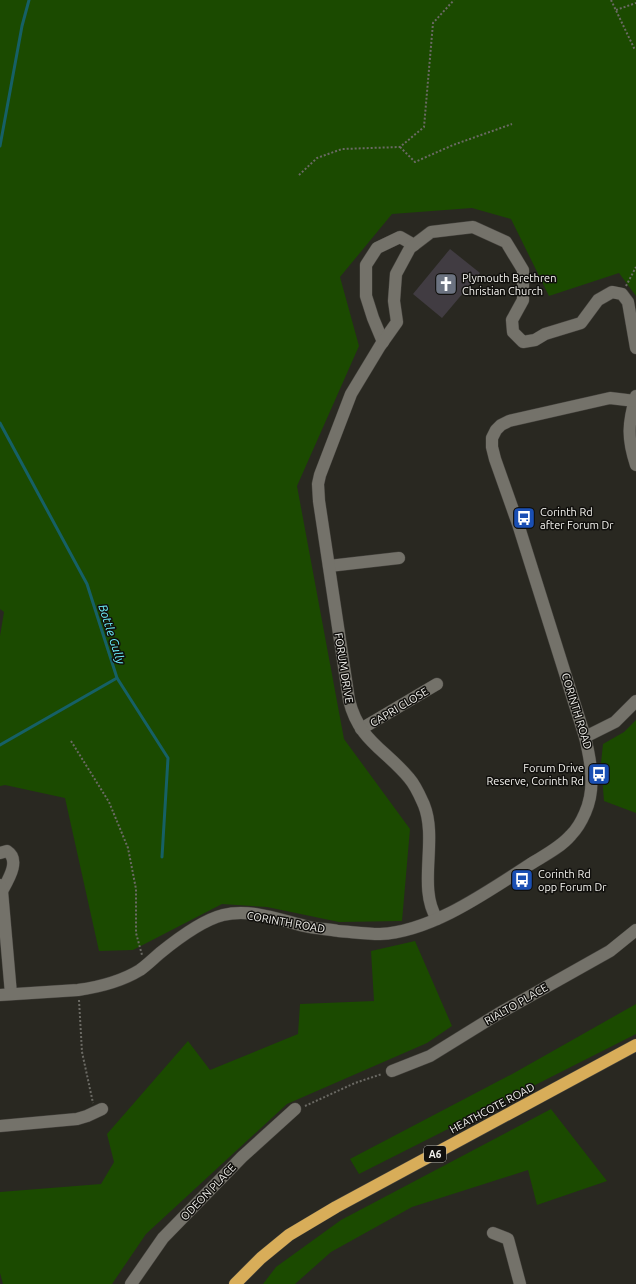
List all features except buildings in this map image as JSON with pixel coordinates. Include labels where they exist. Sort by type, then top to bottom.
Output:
[{"type":"highway","name":"HEATHCOTE ROAD","points":[[239,1281],[261,1258],[288,1235],[336,1207],[636,1045]]},
{"type":"street","name":"FORUM DRIVE","points":[[437,919],[433,913],[428,891],[428,820],[419,792],[410,779],[368,739],[351,712],[318,492],[319,479],[350,394],[382,342],[397,322],[394,301],[396,274],[410,248],[431,232],[473,227],[506,242],[523,270],[523,300],[512,320],[513,332],[523,342],[535,340],[545,334],[581,323],[598,300],[612,292],[622,294]]},
{"type":"street","points":[[382,342],[366,296],[366,266],[377,248],[400,237],[414,245]]},
{"type":"street","points":[[622,294],[628,302],[636,348]]},
{"type":"street","name":"CORINTH ROAD","points":[[6,994],[91,988],[107,984],[140,970],[177,940],[209,920],[222,915],[235,913],[260,915],[311,928],[380,934],[400,932],[437,919],[491,889],[559,846],[571,835],[585,813],[591,795],[592,776],[590,757],[586,737],[518,524],[495,459],[492,447],[492,438],[496,430],[501,425],[509,421],[610,398],[635,398]]},
{"type":"street","points":[[635,398],[630,417],[629,429],[630,443],[636,465]]},
{"type":"street","points":[[329,566],[398,558]]},
{"type":"street","name":"CAPRI CLOSE","points":[[361,729],[436,684]]},
{"type":"street","points":[[586,737],[615,722],[636,701]]},
{"type":"street","points":[[0,853],[6,851],[14,859],[13,865],[1,888],[6,994]]},
{"type":"street","name":"RIALTO PLACE","points":[[392,1071],[430,1056],[498,1014],[610,951],[636,930]]},
{"type":"street","name":"ODEON PLACE","points":[[131,1284],[164,1238],[242,1157],[295,1109]]},
{"type":"street","points":[[0,1126],[77,1119],[99,1111]]},
{"type":"street","points":[[492,1233],[508,1239],[520,1284]]},
{"type":"path","points":[[299,175],[317,158],[342,149],[400,146],[424,127],[433,23],[454,0]]},
{"type":"path","points":[[611,0],[636,50]]},
{"type":"path","points":[[616,10],[636,3]]},
{"type":"path","points":[[400,146],[415,162],[453,145],[512,124]]},
{"type":"path","points":[[622,294],[636,267]]},
{"type":"path","points":[[71,741],[109,802],[128,848],[136,889],[136,933],[145,966]]},
{"type":"path","points":[[79,999],[82,1052],[99,1111]]},
{"type":"path","points":[[295,1109],[309,1105],[355,1083],[392,1071]]},
{"type":"green space","points":[[0,0],[636,0],[636,296],[619,273],[549,296],[511,219],[472,208],[392,214],[340,277],[359,346],[297,486],[344,739],[410,829],[402,921],[339,922],[267,907],[222,904],[133,950],[99,951],[65,798],[5,785],[0,786],[0,636],[4,612],[0,609]]},
{"type":"green space","points":[[636,720],[636,813],[604,801],[601,763],[603,744],[624,732]]},
{"type":"green space","points":[[415,941],[452,1026],[427,1043],[287,1104],[146,1234],[112,1284],[3,1284],[0,1273],[0,1192],[101,1184],[114,1162],[107,1134],[188,1041],[210,1070],[298,1034],[300,1004],[374,1001],[371,951]]},
{"type":"green space","points":[[636,1004],[636,1034],[359,1174],[350,1159],[514,1073]]},
{"type":"green space","points":[[551,1109],[607,1181],[537,1205],[528,1170],[412,1207],[331,1252],[295,1284],[263,1284],[276,1267],[341,1220]]},
{"type":"waterway","name":"Bottle Gully","points":[[0,146],[22,26],[29,0]]},
{"type":"waterway","name":"Bottle Gully","points":[[0,423],[87,584],[117,678],[168,758],[162,857]]},
{"type":"waterway","points":[[0,745],[117,678]]},
{"type":"place","name":"Plymouth Brethren Christian Church","points":[[446,284]]},
{"type":"place","name":"Corinth Rd after Forum Dr","points":[[524,518]]},
{"type":"place","name":"Forum Drive Reserve, Corinth Rd","points":[[599,774]]},
{"type":"place","name":"Corinth Rd opp Forum Dr","points":[[522,880]]}]
